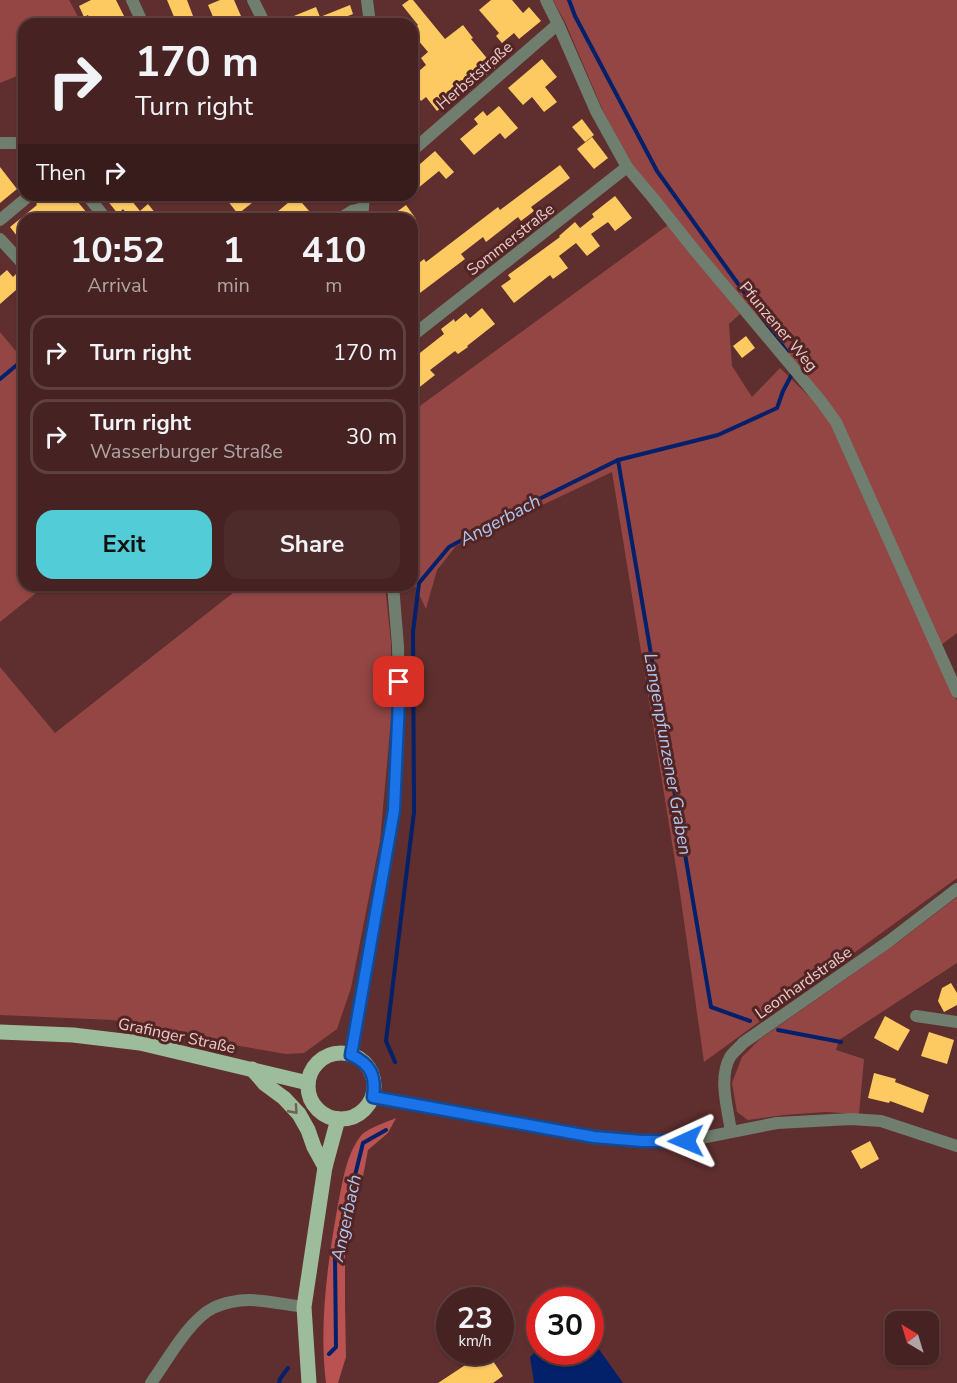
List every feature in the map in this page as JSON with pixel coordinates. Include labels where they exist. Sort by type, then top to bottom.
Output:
[{"type":"main road","name":"Grafinger Straße","points":[[0,1032],[73,1035],[140,1043],[308,1083]]},
{"type":"main road","points":[[342,1053],[351,1055],[361,1059],[373,1076],[373,1097],[367,1107],[349,1119],[328,1117],[319,1111],[309,1094],[308,1083],[311,1074],[323,1059],[342,1053]]},
{"type":"main road","points":[[252,1070],[299,1114],[325,1167]]},
{"type":"main road","points":[[309,1383],[304,1307],[325,1167],[338,1119]]},
{"type":"street","points":[[132,0],[140,18]]},
{"type":"street","points":[[254,0],[262,18]]},
{"type":"street","points":[[367,0],[369,18]]},
{"type":"street","name":"Pfunzener Weg","points":[[546,0],[596,111],[627,167],[836,422],[957,692]]},
{"type":"street","name":"Herbststraße","points":[[418,146],[558,24]]},
{"type":"street","points":[[0,143],[18,143]]},
{"type":"street","name":"Sommerstraße","points":[[418,331],[627,167]]},
{"type":"street","points":[[0,220],[23,201]]},
{"type":"street","points":[[92,201],[101,213]]},
{"type":"street","points":[[0,239],[18,258]]},
{"type":"street","points":[[351,1055],[394,810],[399,700],[393,591]]},
{"type":"street","name":"Leonhardstraße","points":[[731,1132],[725,1070],[737,1049],[888,942],[957,889]]},
{"type":"street","points":[[916,1016],[957,1022]]},
{"type":"street","points":[[373,1097],[594,1137],[642,1141],[686,1141],[777,1123],[850,1119],[881,1121],[957,1146]]},
{"type":"street","points":[[151,1383],[185,1333],[212,1308],[231,1302],[250,1300],[304,1307]]},
{"type":"shaded area","points":[[0,0],[69,0],[79,18],[18,18],[18,76],[0,83]]},
{"type":"shaded area","points":[[553,0],[957,0],[957,633],[941,645],[848,443],[632,164],[604,113],[565,22]]},
{"type":"shaded area","points":[[668,225],[740,314],[729,324],[732,366],[752,397],[780,368],[818,405],[831,424],[957,701],[957,878],[704,1062],[679,886],[612,472],[456,546],[437,570],[426,609],[417,591],[418,407]]},
{"type":"shaded area","points":[[0,332],[18,354],[18,591],[39,591],[0,622]]},
{"type":"shaded area","points":[[235,591],[386,591],[391,643],[391,720],[380,841],[351,988],[337,1029],[304,1053],[286,1054],[113,1020],[0,1015],[0,667],[55,733]]},
{"type":"shaded area","points":[[957,897],[957,963],[839,1040],[836,1050],[864,1059],[859,1114],[825,1112],[748,1120],[737,1112],[732,1083],[742,1057],[760,1039],[897,943]]},
{"type":"shaded area","points":[[396,1118],[388,1133],[368,1150],[345,1255],[346,1357],[338,1383],[326,1383],[323,1340],[325,1296],[333,1231],[345,1172],[351,1153],[363,1134]]},
{"type":"shaded area","points":[[604,1356],[623,1383],[534,1383],[531,1365],[604,1365]]},
{"type":"building","points":[[91,0],[116,0],[125,18],[89,18],[88,15],[84,17],[79,6]]},
{"type":"building","points":[[167,0],[187,0],[193,16],[174,18]]},
{"type":"building","points":[[220,0],[234,0],[241,16],[213,18],[208,5]]},
{"type":"building","points":[[413,0],[445,39],[463,25],[473,38],[471,39],[495,68],[437,111],[426,97],[421,101],[418,97],[418,72],[426,65],[421,58],[428,52],[418,40],[418,18],[412,18],[402,5]]},
{"type":"building","points":[[491,0],[512,0],[523,13],[529,7],[541,21],[519,39],[514,33],[502,43],[496,36],[499,33],[479,10]]},
{"type":"building","points":[[350,5],[353,14],[343,18],[289,18],[316,7],[320,17]]},
{"type":"building","points":[[542,59],[557,77],[545,87],[557,102],[544,112],[532,97],[523,105],[508,88]]},
{"type":"building","points":[[499,106],[518,128],[505,139],[500,133],[474,155],[460,139],[478,124],[474,119],[483,111],[487,116]]},
{"type":"building","points":[[582,119],[594,135],[585,142],[572,127]]},
{"type":"building","points":[[592,137],[608,158],[594,169],[577,149]]},
{"type":"building","points":[[435,151],[454,172],[446,179],[439,171],[418,188],[418,166]]},
{"type":"building","points":[[560,165],[570,178],[531,207],[534,211],[521,221],[518,217],[486,242],[483,237],[461,254],[465,259],[418,294],[418,264],[424,259],[426,262],[498,207],[500,210]]},
{"type":"building","points":[[0,167],[17,189],[0,203]]},
{"type":"building","points":[[615,196],[632,218],[615,231],[608,222],[591,234],[600,246],[587,256],[576,243],[559,256],[568,268],[553,279],[550,275],[514,303],[501,286],[511,279],[508,275],[560,237],[575,222],[580,228],[594,217],[592,214]]},
{"type":"building","points":[[40,201],[77,201],[87,213],[27,213]]},
{"type":"building","points":[[108,201],[132,201],[140,211],[148,204],[155,213],[126,213],[123,209],[117,213]]},
{"type":"building","points":[[228,201],[254,201],[239,213]]},
{"type":"building","points":[[290,201],[300,201],[311,213],[276,213]]},
{"type":"building","points":[[406,205],[412,213],[395,213]]},
{"type":"building","points":[[18,220],[18,237],[10,227]]},
{"type":"building","points":[[7,270],[13,277],[18,272],[18,292],[16,290],[0,304],[0,276]]},
{"type":"building","points":[[482,308],[495,324],[468,347],[458,354],[455,351],[430,370],[435,375],[418,388],[418,354],[444,334],[441,329],[454,319],[455,322],[466,313],[470,318]]},
{"type":"building","points":[[746,336],[755,348],[742,358],[733,346]]},
{"type":"building","points":[[951,983],[957,993],[957,1005],[944,1012],[938,1001],[942,988]]},
{"type":"building","points":[[885,1016],[910,1030],[898,1051],[874,1038]]},
{"type":"building","points":[[929,1032],[954,1040],[947,1064],[921,1056]]},
{"type":"building","points":[[874,1073],[896,1079],[895,1082],[929,1095],[923,1113],[890,1101],[889,1103],[868,1098]]},
{"type":"building","points":[[870,1141],[879,1159],[861,1169],[851,1151]]},
{"type":"building","points":[[465,1365],[496,1365],[503,1376],[493,1383],[438,1383]]},
{"type":"waterway","name":"Angerbach","points":[[569,0],[575,16],[657,171],[787,352]]},
{"type":"waterway","points":[[0,379],[18,364]]},
{"type":"waterway","name":"Angerbach","points":[[395,1062],[386,1041],[414,812],[413,632],[419,583],[449,547],[618,460],[718,435],[777,408],[791,376]]},
{"type":"waterway","name":"Langenpfunzener Graben","points":[[618,460],[711,1007],[750,1021]]},
{"type":"waterway","points":[[778,1030],[841,1042]]},
{"type":"waterway","name":"Angerbach","points":[[329,1354],[336,1347],[335,1256],[363,1143],[386,1130]]},
{"type":"waterway","name":"Angerbach","points":[[279,1383],[288,1368]]},
{"type":"route","points":[[399,682],[394,810],[351,1055],[361,1059],[373,1076],[373,1097],[594,1137],[642,1141],[686,1141]]}]
